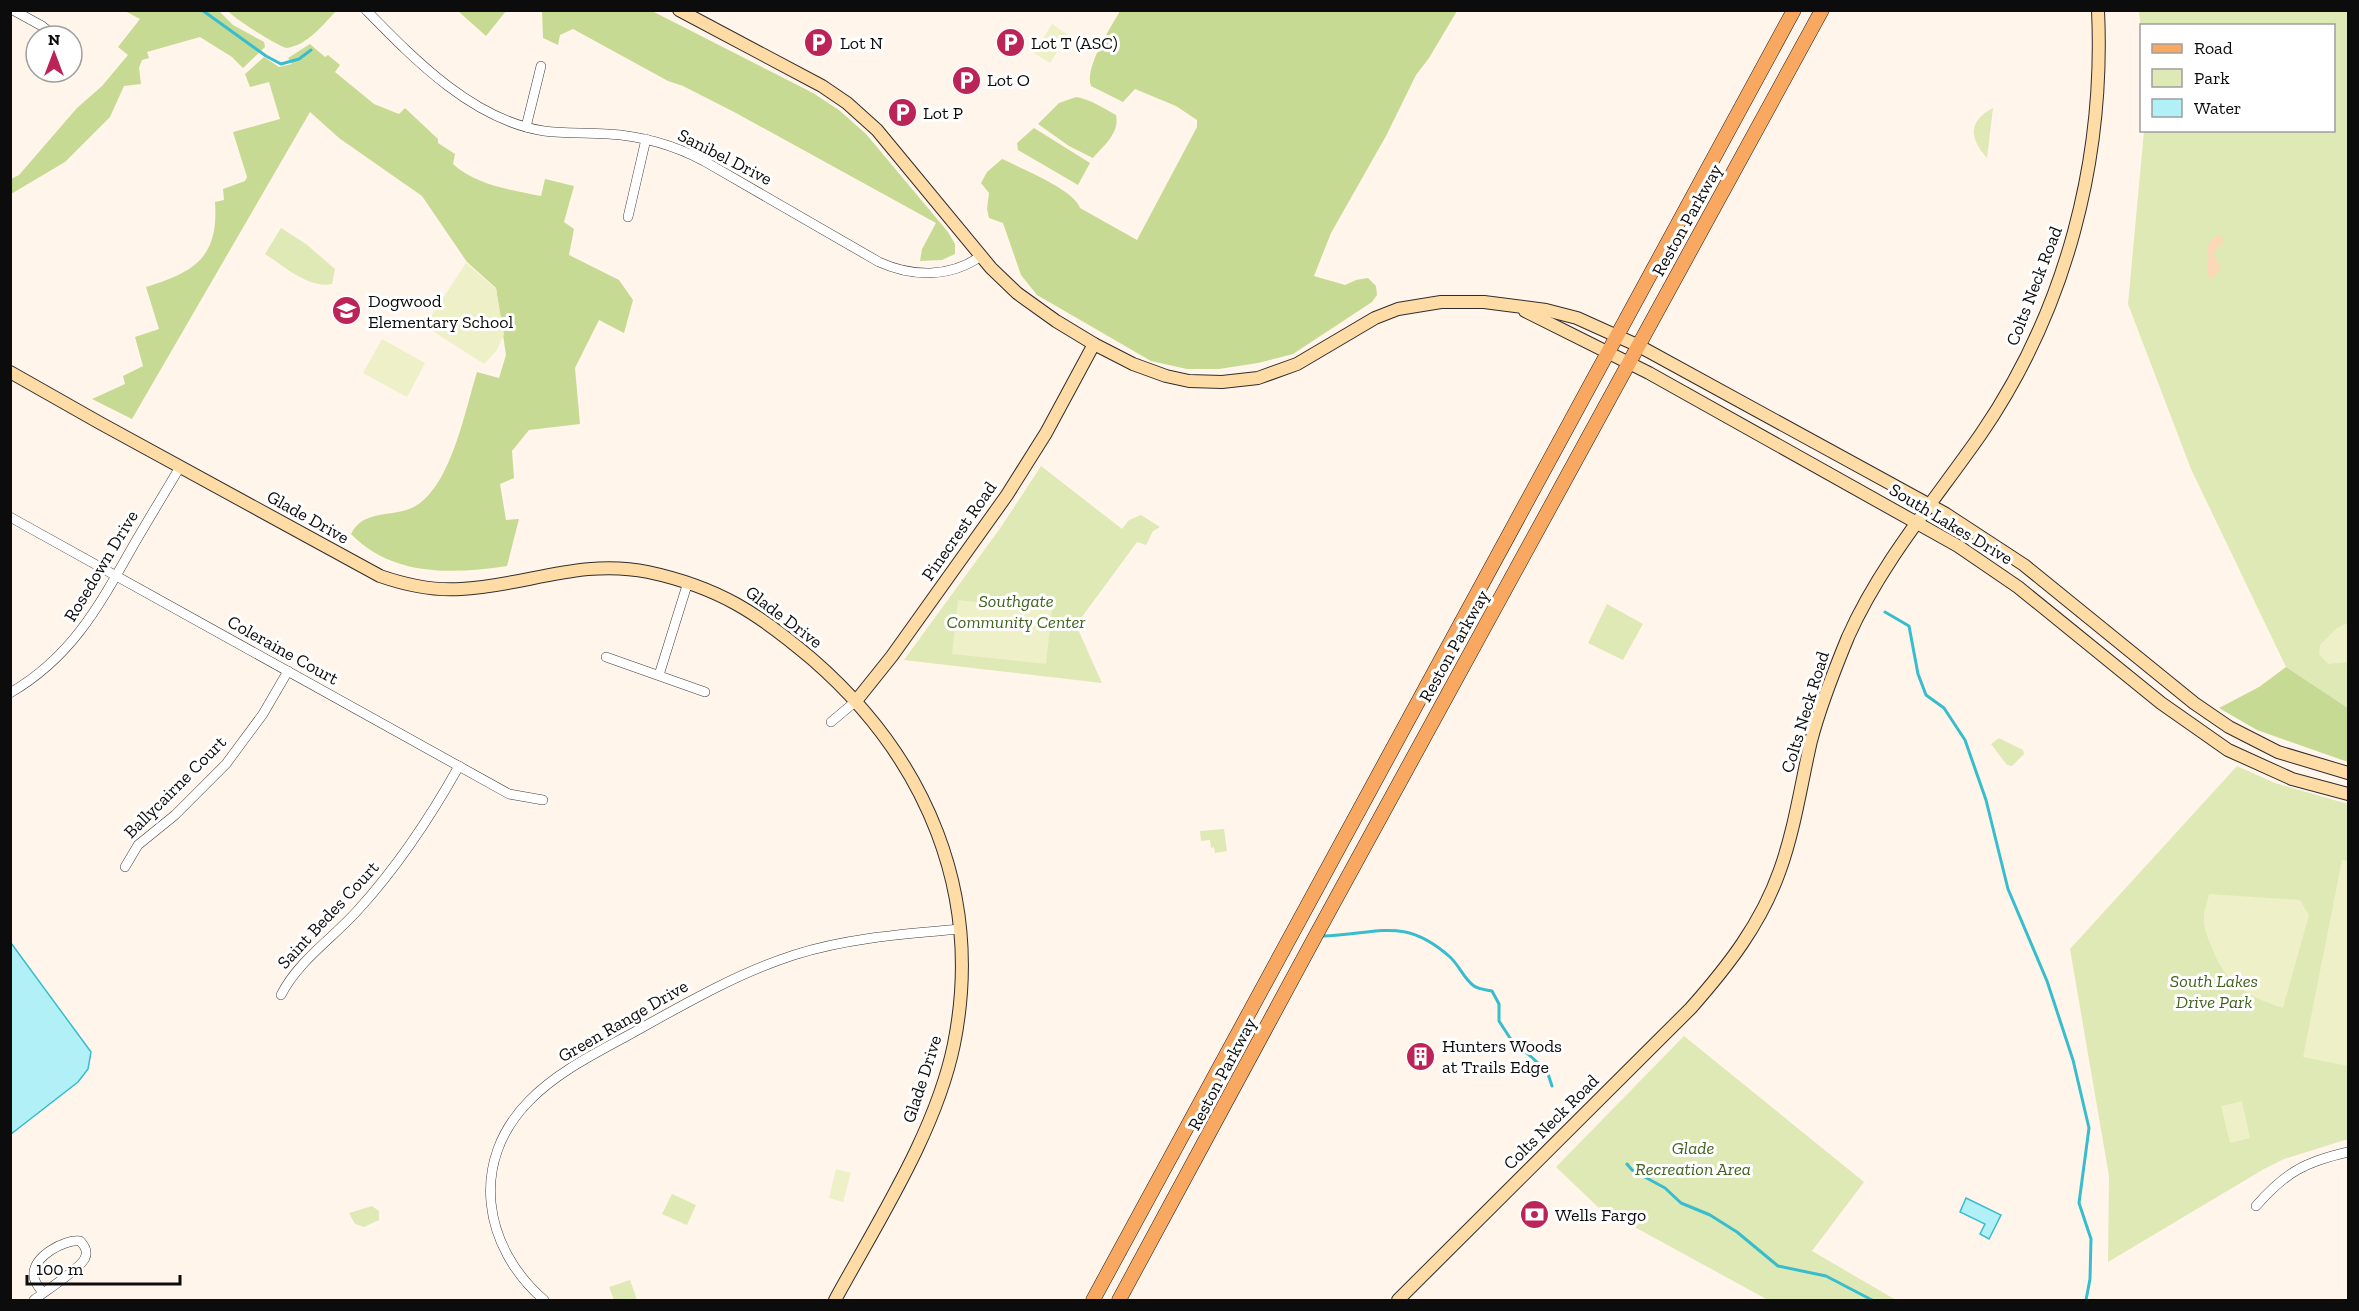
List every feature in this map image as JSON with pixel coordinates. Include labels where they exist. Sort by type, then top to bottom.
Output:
[{"type":"main road","name":"Reston Parkway","points":[[1093,1300],[1794,10]]},
{"type":"main road","name":"Reston Parkway","points":[[1119,1300],[1822,10]]},
{"type":"street","points":[[13,10],[38,24]]},
{"type":"street","name":"Sanibel Drive","points":[[366,10],[462,98],[494,116],[526,127],[547,131],[615,134],[646,139],[680,150],[704,161],[879,262],[898,270],[916,273],[942,272],[966,265],[981,256]]},
{"type":"street","name":"South Lakes Drive","points":[[679,10],[822,86],[859,113],[881,135],[981,256],[1017,293],[1046,315],[1094,344],[1140,367],[1174,379],[1200,382],[1240,381],[1288,369],[1364,323],[1398,309],[1424,304],[1465,301],[1566,315],[1639,346],[1930,505],[2024,565],[2210,715],[2244,736],[2289,756],[2349,773]]},
{"type":"street","name":"Colts Neck Road","points":[[1398,1300],[1691,1008],[1724,971],[1763,910],[1780,870],[1792,831],[1812,738],[1841,654],[1868,599],[2012,384],[2032,346],[2059,279],[2083,198],[2092,148],[2098,88],[2098,10]]},
{"type":"street","points":[[526,127],[542,66]]},
{"type":"street","points":[[628,217],[646,139]]},
{"type":"street","name":"South Lakes Drive","points":[[1515,307],[1630,363],[1918,522],[1990,566],[2209,739],[2248,761],[2292,779],[2349,794]]},
{"type":"street","name":"Pinecrest Road","points":[[831,722],[856,701],[892,656],[999,508],[1046,434],[1094,344]]},
{"type":"street","name":"Glade Drive","points":[[10,372],[358,566],[380,576],[411,585],[445,590],[468,589],[556,572],[604,568],[646,572],[688,582],[723,596],[759,616],[813,660],[856,701],[891,744],[926,805],[946,861],[960,929],[961,969],[958,1017],[941,1092],[907,1167],[835,1300]]},
{"type":"street","name":"Rosedown Drive","points":[[10,693],[34,678],[62,653],[94,614],[180,467]]},
{"type":"street","name":"Coleraine Court","points":[[10,517],[510,794],[543,800]]},
{"type":"street","points":[[659,675],[688,582]]},
{"type":"street","points":[[606,657],[705,692]]},
{"type":"street","name":"Ballycairne Court","points":[[125,867],[138,845],[182,808],[226,764],[263,714],[288,671]]},
{"type":"street","points":[[2161,703],[2175,687]]},
{"type":"street","name":"Saint Bedes Court","points":[[281,995],[297,969],[331,938],[382,884],[432,814],[459,766]]},
{"type":"street","name":"Green Range Drive","points":[[544,1300],[519,1276],[508,1261],[495,1228],[490,1197],[495,1161],[503,1138],[516,1116],[542,1089],[606,1048],[676,1009],[763,966],[847,942],[960,929]]},
{"type":"street","points":[[2256,1206],[2286,1175],[2316,1161],[2349,1152]]},
{"type":"street","points":[[34,1300],[43,1293],[82,1262],[87,1252],[85,1246],[80,1242],[67,1242],[36,1263],[34,1281],[43,1293]]},
{"type":"green space","points":[[125,11],[219,11],[233,25],[264,42],[265,47],[243,68],[232,57],[200,37],[147,52],[149,58],[142,60],[139,68],[141,84],[124,86],[110,117],[65,162],[11,194],[11,179],[19,175],[77,108],[102,86],[128,55],[118,47],[140,19]]},
{"type":"green space","points":[[228,11],[336,11],[308,39],[287,48],[256,32]]},
{"type":"green space","points":[[458,11],[506,11],[486,36]]},
{"type":"green space","points":[[542,11],[652,11],[813,93],[839,110],[866,134],[948,232],[955,244],[955,254],[942,260],[920,261],[922,249],[936,223],[736,113],[683,86],[668,81],[573,29],[560,35],[558,45],[543,38]]},
{"type":"green space","points":[[1120,11],[1457,11],[1416,75],[1386,136],[1331,233],[1314,276],[1345,285],[1368,278],[1376,286],[1377,295],[1372,302],[1293,354],[1258,363],[1219,369],[1187,369],[1151,361],[1037,295],[1021,275],[1003,223],[989,218],[987,209],[989,193],[981,183],[987,172],[1002,159],[1009,162],[1069,194],[1080,208],[1137,240],[1197,127],[1197,120],[1176,106],[1135,89],[1123,102],[1091,86],[1091,69]]},
{"type":"green space","points":[[2139,11],[2348,11],[2348,708],[2286,667],[2191,469],[2128,304],[2144,132],[2335,132],[2335,24],[2140,24]]},
{"type":"green space","points":[[1052,24],[1068,35],[1050,63],[1034,53]]},
{"type":"green space","points":[[310,44],[325,57],[328,55],[340,65],[335,72],[374,104],[399,114],[405,108],[438,139],[438,143],[455,154],[453,164],[472,177],[494,186],[541,196],[545,179],[574,186],[564,222],[574,229],[569,255],[619,280],[633,300],[624,333],[599,320],[575,368],[580,424],[529,430],[512,451],[514,478],[500,484],[506,520],[519,519],[507,566],[445,571],[404,565],[385,558],[351,534],[357,525],[365,520],[373,516],[412,508],[431,492],[441,478],[456,443],[477,372],[499,378],[506,355],[496,288],[467,262],[422,196],[339,138],[310,112],[132,419],[92,399],[125,384],[123,376],[143,366],[135,337],[159,329],[146,287],[178,275],[200,260],[208,250],[213,237],[215,202],[224,200],[223,189],[245,181],[247,177],[233,132],[280,119],[269,82],[250,87],[245,74],[264,57],[279,67],[292,64],[288,58]]},
{"type":"green space","points":[[1076,97],[1116,115],[1116,127],[1113,133],[1093,158],[1069,146],[1038,124],[1059,103]]},
{"type":"green space","points":[[1993,108],[1987,158],[1977,144],[1974,130],[1979,118]]},
{"type":"green space","points":[[1034,128],[1090,163],[1078,185],[1018,150],[1017,143]]},
{"type":"green space","points":[[281,228],[306,244],[335,269],[332,284],[323,285],[306,280],[265,254]]},
{"type":"green space","points":[[466,263],[496,289],[504,334],[497,350],[484,364],[431,330],[430,318]]},
{"type":"green space","points":[[382,339],[425,363],[407,397],[363,373]]},
{"type":"green space","name":"Southgate Community Center","points":[[1041,466],[1122,529],[1129,520],[1141,515],[1160,527],[1153,531],[1146,545],[1137,542],[1076,625],[1102,683],[904,660],[1001,527]]},
{"type":"green space","points":[[958,600],[1052,610],[1046,664],[952,654]]},
{"type":"green space","points":[[1607,604],[1643,624],[1623,660],[1588,643]]},
{"type":"green space","points":[[2348,623],[2348,662],[2328,664],[2319,654],[2320,645],[2337,628]]},
{"type":"green space","points":[[2286,667],[2348,708],[2348,762],[2257,730],[2219,708],[2259,687]]},
{"type":"green space","points":[[1999,738],[2023,750],[2024,754],[2012,766],[2007,765],[1991,744]]},
{"type":"green space","name":"South Lakes Drive Park","points":[[2237,766],[2275,783],[2348,804],[2348,1139],[2284,1159],[2264,1169],[2108,1262],[2109,1176],[2070,949]]},
{"type":"green space","points":[[1224,829],[1227,851],[1215,853],[1214,847],[1211,848],[1210,840],[1201,841],[1200,831]]},
{"type":"green space","points":[[2342,860],[2348,861],[2348,1066],[2303,1057]]},
{"type":"green space","points":[[2209,894],[2300,900],[2309,915],[2283,1008],[2248,993],[2231,980],[2224,971],[2205,928],[2204,914]]},
{"type":"green space","name":"Glade Recreation Area","points":[[1684,1036],[1864,1182],[1812,1251],[1896,1300],[1768,1300],[1598,1207],[1556,1167]]},
{"type":"green space","points":[[2242,1101],[2250,1138],[2230,1143],[2221,1106]]},
{"type":"green space","points":[[836,1169],[851,1173],[843,1202],[829,1198]]},
{"type":"green space","points":[[672,1194],[696,1205],[687,1225],[662,1214]]},
{"type":"green space","points":[[372,1206],[379,1211],[379,1220],[364,1227],[355,1224],[349,1213]]},
{"type":"green space","points":[[630,1280],[637,1300],[614,1300],[609,1287]]},
{"type":"sand","points":[[2220,235],[2224,242],[2215,250],[2214,255],[2221,268],[2213,278],[2207,273],[2208,245],[2215,236]]},
{"type":"water","points":[[11,943],[91,1052],[88,1069],[78,1082],[11,1134]]},
{"type":"water","points":[[1966,1198],[2001,1215],[1989,1239],[1980,1234],[1985,1224],[1960,1212]]},
{"type":"waterway","points":[[202,10],[266,56],[281,64],[299,59],[311,50]]},
{"type":"waterway","points":[[1885,612],[1909,626],[1918,674],[1926,695],[1944,708],[1965,740],[1986,800],[2008,889],[2047,981],[2073,1060],[2089,1128],[2079,1203],[2091,1239],[2090,1279],[2086,1300]]},
{"type":"waterway","points":[[1322,936],[1389,930],[1418,936],[1433,944],[1453,960],[1474,986],[1492,991],[1499,1004],[1499,1021],[1510,1038],[1547,1071],[1552,1086]]},
{"type":"waterway","points":[[1627,1164],[1632,1170],[1665,1188],[1681,1203],[1710,1215],[1737,1232],[1778,1266],[1826,1276],[1872,1300]]},
{"type":"place","name":"Lot N","points":[[819,43]]},
{"type":"place","name":"Lot T (ASC)","points":[[1010,43]]},
{"type":"place","name":"Lot O","points":[[966,80]]},
{"type":"place","name":"Lot P","points":[[902,113]]},
{"type":"place","name":"Dogwood Elementary School","points":[[347,311]]},
{"type":"place","name":"Hunters Woods at Trails Edge","points":[[1421,1056]]},
{"type":"place","name":"Wells Fargo","points":[[1534,1215]]}]
